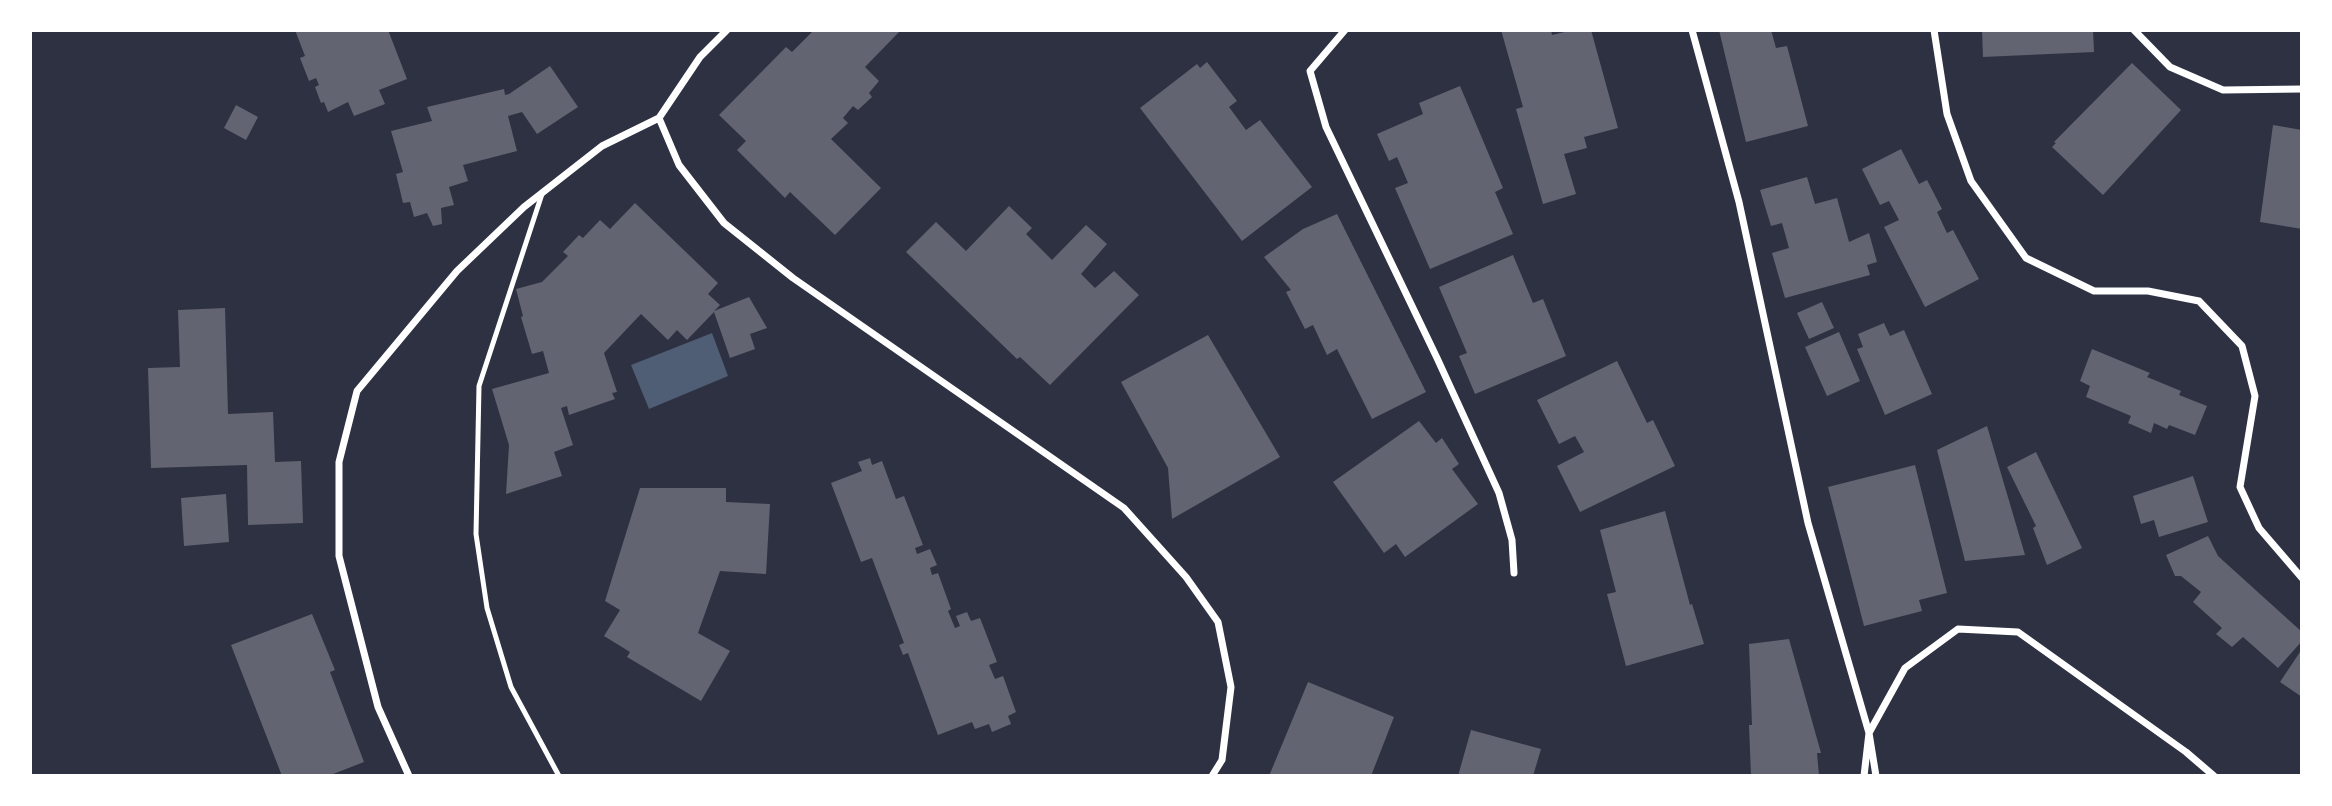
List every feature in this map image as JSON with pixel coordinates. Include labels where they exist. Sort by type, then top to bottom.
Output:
[{"type":"street","points":[[409,776],[378,706],[340,556],[339,463],[357,391],[457,271],[524,207],[602,146],[659,118],[700,57],[727,30]]},
{"type":"street","points":[[1345,30],[1310,71],[1326,127],[1500,493],[1512,540],[1514,573]]},
{"type":"street","points":[[1692,30],[1739,202],[1808,523],[1870,733],[1876,776]]},
{"type":"street","points":[[1934,30],[1947,114],[1971,181],[2026,258],[2094,291],[2148,291],[2199,301],[2242,346],[2255,396],[2240,486],[2259,528],[2302,578]]},
{"type":"street","points":[[2134,30],[2170,67],[2223,90],[2302,89]]},
{"type":"street","points":[[659,118],[679,165],[724,223],[793,278],[1124,508],[1186,577],[1218,622],[1231,687],[1222,760],[1212,776]]},
{"type":"street","points":[[1864,776],[1870,733],[1905,668],[1958,629],[2018,632],[2186,752],[2214,776]]},
{"type":"lane","points":[[542,194],[479,386],[475,534],[487,608],[511,687],[559,776]]},
{"type":"water","points":[[712,333],[728,376],[649,409],[631,365]]},
{"type":"building","points":[[295,30],[388,30],[407,79],[379,90],[385,104],[354,116],[348,102],[328,112],[315,87],[319,85],[316,78],[309,81],[300,58],[305,56]]},
{"type":"building","points":[[814,30],[899,32],[865,67],[879,81],[869,93],[872,97],[858,110],[853,106],[843,118],[848,123],[831,139],[881,188],[835,235],[790,192],[785,198],[737,150],[746,141],[719,115],[786,47],[792,52]]},
{"type":"building","points":[[1501,30],[1551,30],[1552,35],[1573,30],[1591,30],[1618,128],[1584,137],[1587,148],[1564,154],[1576,194],[1543,204],[1516,109],[1523,107]]},
{"type":"building","points":[[1719,30],[1771,30],[1776,48],[1787,46],[1808,126],[1746,142]]},
{"type":"building","points":[[1982,30],[2093,30],[2094,52],[1983,57]]},
{"type":"building","points":[[1207,62],[1237,101],[1229,107],[1246,130],[1260,120],[1312,187],[1242,241],[1140,108],[1197,64],[1200,68]]},
{"type":"building","points":[[2132,63],[2181,110],[2103,195],[2052,147]]},
{"type":"building","points":[[550,66],[578,107],[537,134],[522,112],[508,116],[517,151],[463,165],[468,181],[449,187],[454,205],[441,208],[442,224],[433,226],[427,213],[414,217],[410,202],[403,203],[396,174],[403,172],[391,131],[432,121],[427,107],[504,89],[505,95],[509,94]]},
{"type":"building","points":[[1460,86],[1503,188],[1495,192],[1513,234],[1430,269],[1395,188],[1408,183],[1397,157],[1389,161],[1377,134],[1423,114],[1419,103]]},
{"type":"building","points":[[236,105],[258,117],[246,140],[224,128]]},
{"type":"building","points":[[2273,125],[2302,130],[2302,229],[2260,222]]},
{"type":"building","points":[[1901,149],[1919,184],[1927,180],[1942,209],[1937,212],[1947,233],[1953,230],[1979,279],[1925,307],[1884,227],[1899,220],[1889,201],[1880,205],[1862,169]]},
{"type":"building","points":[[1807,177],[1815,204],[1837,198],[1849,242],[1869,233],[1877,262],[1867,265],[1870,275],[1785,298],[1772,253],[1789,248],[1782,223],[1771,226],[1760,190]]},
{"type":"building","points":[[635,203],[718,283],[708,294],[720,305],[714,311],[749,297],[767,328],[750,334],[755,349],[730,358],[714,312],[687,340],[677,330],[668,340],[641,314],[604,353],[617,392],[612,393],[615,399],[569,415],[567,406],[561,408],[573,445],[554,452],[562,476],[506,494],[509,445],[492,389],[549,373],[543,351],[532,354],[516,289],[542,282],[568,256],[563,252],[579,235],[583,238],[600,220],[610,229]]},
{"type":"building","points":[[1009,206],[1032,228],[1026,234],[1052,260],[1086,225],[1107,244],[1081,274],[1095,288],[1114,271],[1139,295],[1050,385],[1020,357],[1017,359],[906,252],[936,222],[966,251]]},
{"type":"building","points":[[1337,214],[1426,392],[1372,419],[1337,349],[1327,355],[1313,325],[1305,329],[1286,292],[1291,290],[1264,257],[1303,229]]},
{"type":"building","points":[[1513,255],[1533,303],[1543,299],[1566,356],[1475,394],[1459,356],[1467,353],[1439,287]]},
{"type":"building","points":[[1822,302],[1834,328],[1809,339],[1797,313]]},
{"type":"building","points":[[225,308],[228,414],[273,412],[275,462],[301,461],[303,523],[248,525],[247,465],[151,468],[148,368],[180,367],[178,310]]},
{"type":"building","points":[[1884,323],[1890,336],[1904,330],[1932,394],[1885,415],[1857,349],[1863,347],[1858,334]]},
{"type":"building","points":[[1839,332],[1860,381],[1827,396],[1805,347]]},
{"type":"building","points":[[1208,335],[1280,457],[1172,519],[1168,468],[1121,382]]},
{"type":"building","points":[[2092,349],[2150,373],[2147,377],[2181,391],[2179,395],[2207,406],[2195,435],[2169,425],[2167,429],[2154,423],[2151,433],[2128,423],[2131,416],[2086,397],[2090,386],[2080,381]]},
{"type":"building","points":[[1617,361],[1647,423],[1653,420],[1675,466],[1580,512],[1557,466],[1584,452],[1575,436],[1559,444],[1537,400]]},
{"type":"building","points":[[1419,421],[1436,443],[1442,438],[1459,464],[1452,469],[1478,504],[1405,557],[1396,544],[1384,553],[1333,482]]},
{"type":"building","points":[[1987,426],[2025,555],[1965,561],[1937,450]]},
{"type":"building","points":[[2036,452],[2082,548],[2047,565],[2033,528],[2036,526],[2007,467]]},
{"type":"building","points":[[870,458],[872,465],[882,461],[896,499],[904,496],[923,545],[915,548],[917,554],[930,549],[937,565],[930,568],[932,575],[938,573],[955,628],[960,626],[956,616],[967,612],[971,621],[980,618],[997,662],[989,665],[995,679],[1003,676],[1016,712],[1008,716],[1011,724],[992,732],[989,724],[975,729],[972,722],[938,735],[908,653],[903,655],[899,645],[904,643],[872,558],[861,562],[831,483],[862,471],[858,462]]},
{"type":"building","points":[[1915,465],[1947,593],[1919,600],[1922,611],[1864,626],[1828,487]]},
{"type":"building","points":[[2193,476],[2208,522],[2159,537],[2154,520],[2141,524],[2133,496]]},
{"type":"building","points":[[640,488],[726,488],[726,502],[770,504],[766,574],[720,571],[698,633],[730,651],[701,701],[627,657],[630,652],[604,636],[620,610],[605,601]]},
{"type":"building","points":[[226,494],[229,542],[184,546],[181,498]]},
{"type":"building","points":[[1665,511],[1690,605],[1692,604],[1704,644],[1626,666],[1607,594],[1616,592],[1600,530]]},
{"type":"building","points":[[2208,536],[2218,556],[2302,632],[2302,641],[2278,668],[2243,637],[2232,647],[2216,634],[2222,628],[2193,602],[2201,592],[2181,576],[2175,576],[2166,555]]},
{"type":"building","points":[[312,614],[335,670],[330,672],[364,762],[328,776],[282,776],[231,645]]},
{"type":"building","points":[[1789,639],[1821,753],[1817,753],[1819,776],[1751,776],[1749,644]]},
{"type":"building","points":[[2302,649],[2302,697],[2280,682]]},
{"type":"building","points":[[1308,682],[1394,717],[1371,776],[1269,776]]},
{"type":"building","points":[[1471,730],[1541,749],[1533,776],[1458,776]]}]
